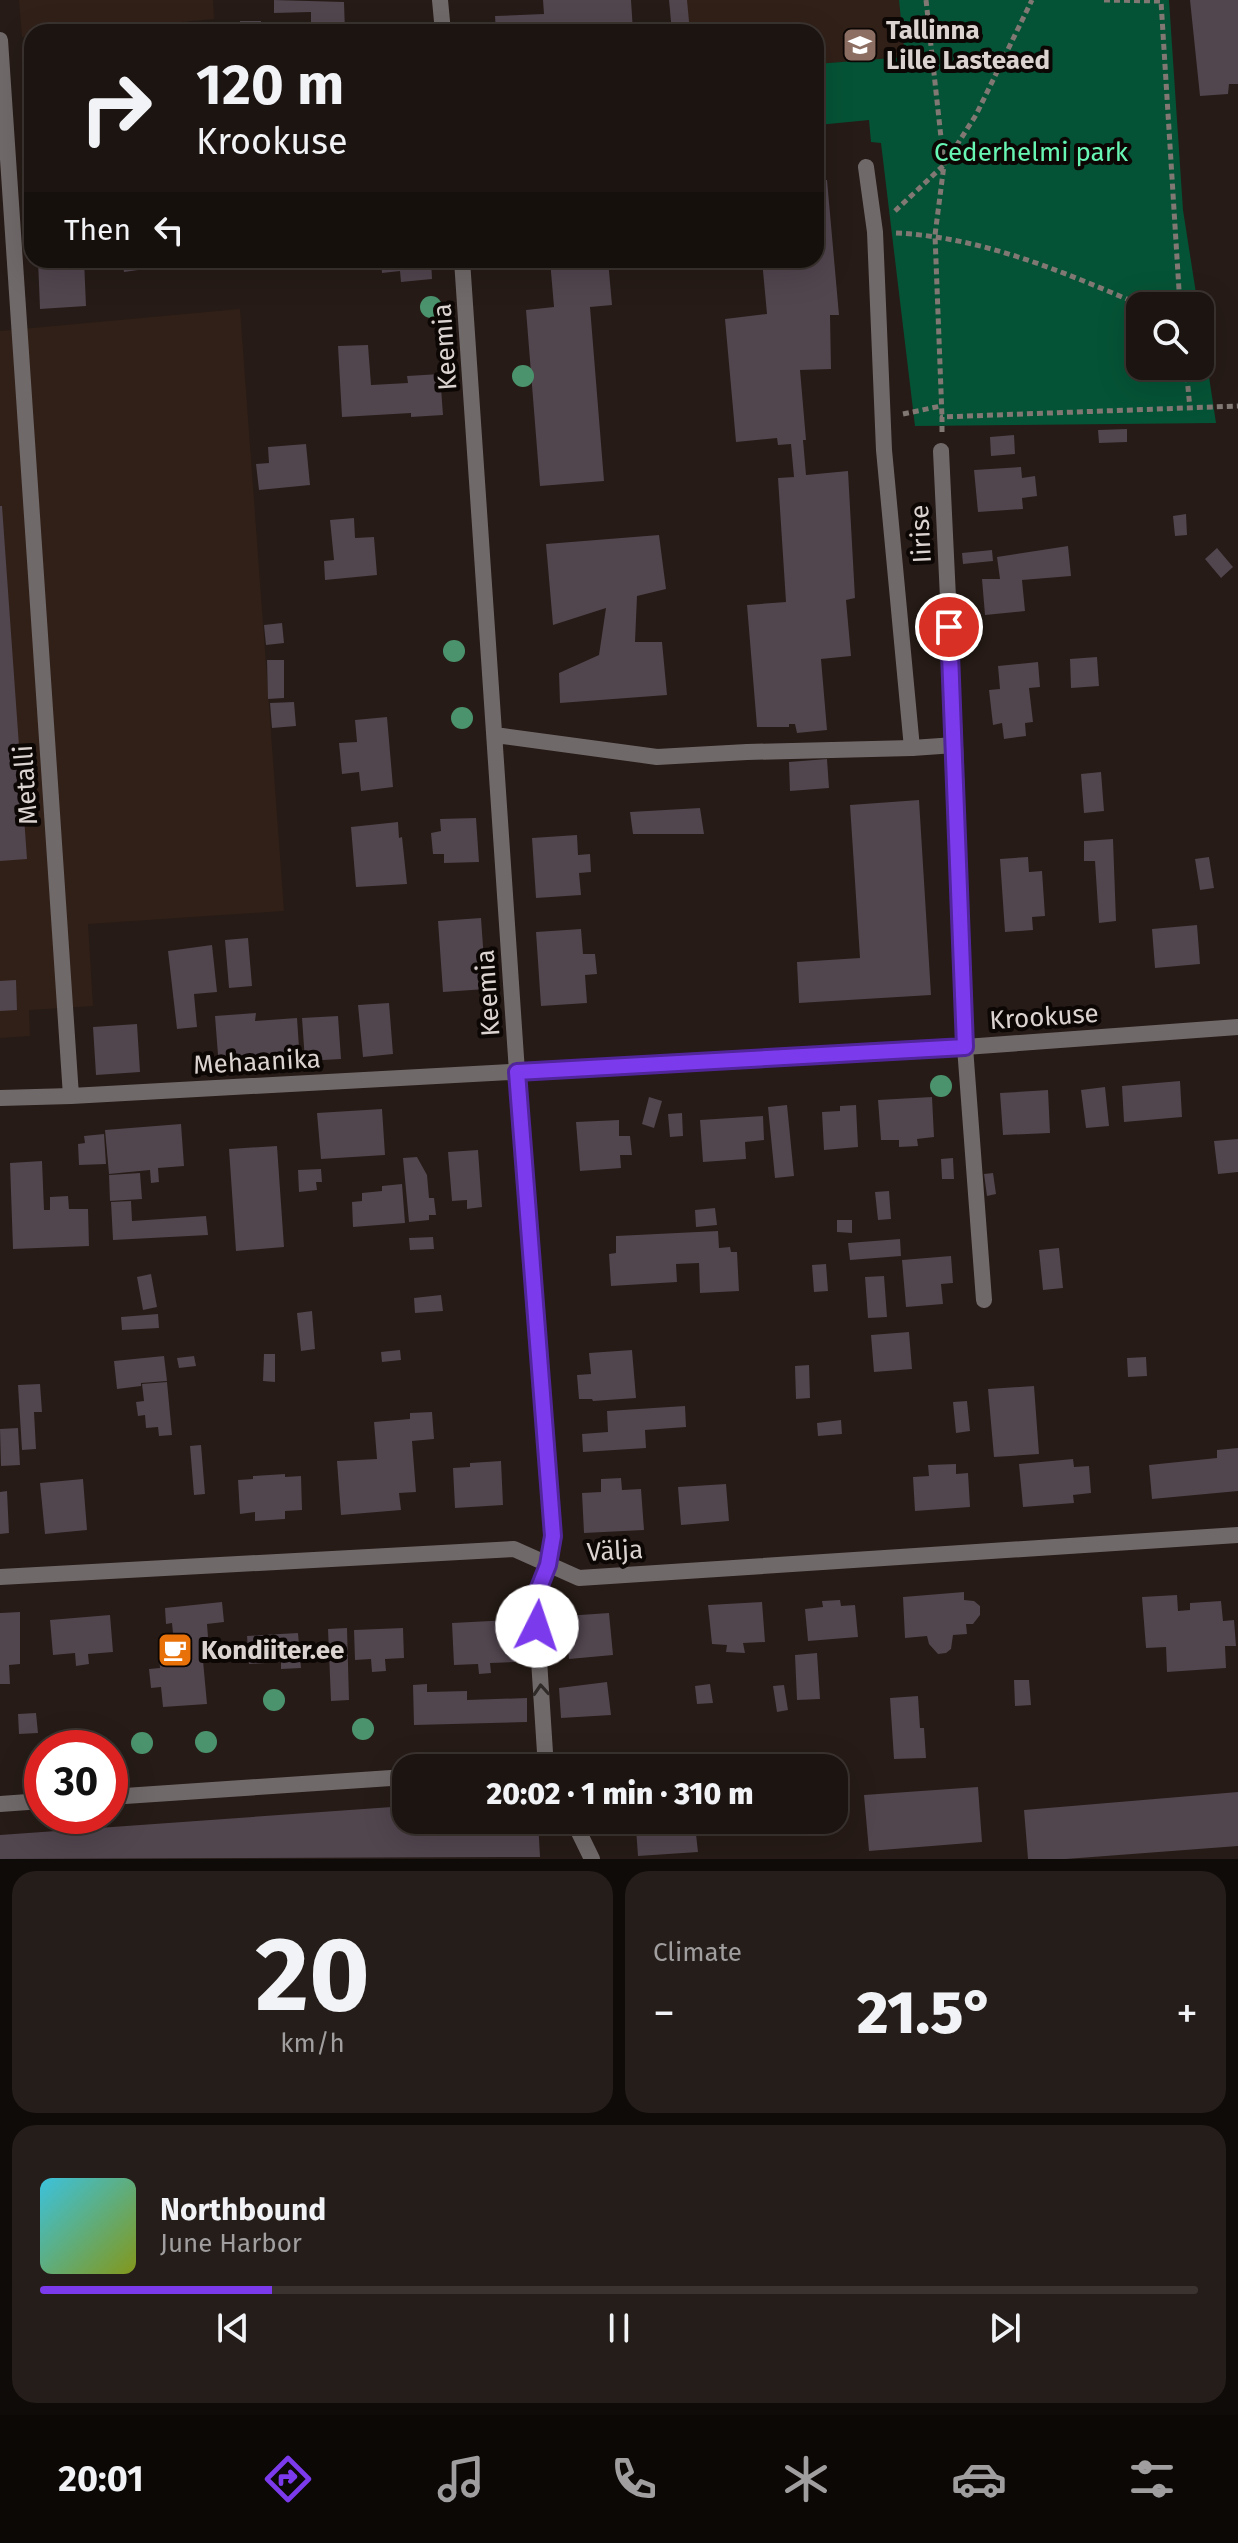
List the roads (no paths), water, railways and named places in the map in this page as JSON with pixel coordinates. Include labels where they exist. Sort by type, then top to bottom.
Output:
[{"type":"street","points":[[440,0],[442,24]]},
{"type":"street","name":"Metalli","points":[[0,40],[71,1096]]},
{"type":"street","points":[[866,167],[875,232],[883,418],[912,748]]},
{"type":"street","name":"Keemia","points":[[463,268],[517,1072],[553,1536],[548,1565],[535,1598],[543,1754]]},
{"type":"street","name":"Iirise","points":[[941,451],[965,1047],[984,1300]]},
{"type":"street","points":[[495,735],[657,757],[955,745]]},
{"type":"street","name":"Krookuse","points":[[517,1072],[965,1047],[1238,1027]]},
{"type":"street","name":"Mehaanika","points":[[0,1098],[517,1072]]},
{"type":"street","name":"Välja","points":[[0,1577],[514,1549],[579,1578],[1238,1535]]},
{"type":"street","points":[[128,1796],[392,1778]]},
{"type":"street","points":[[0,1804],[24,1802]]},
{"type":"street","points":[[580,1834],[592,1859]]},
{"type":"place","name":"Tallinna Lille Lasteaed","points":[[860,45]]},
{"type":"place","name":"Kondiiter.ee","points":[[175,1650]]},
{"type":"park label","name":"Cederhelmi park","points":[[1031,152]]}]
